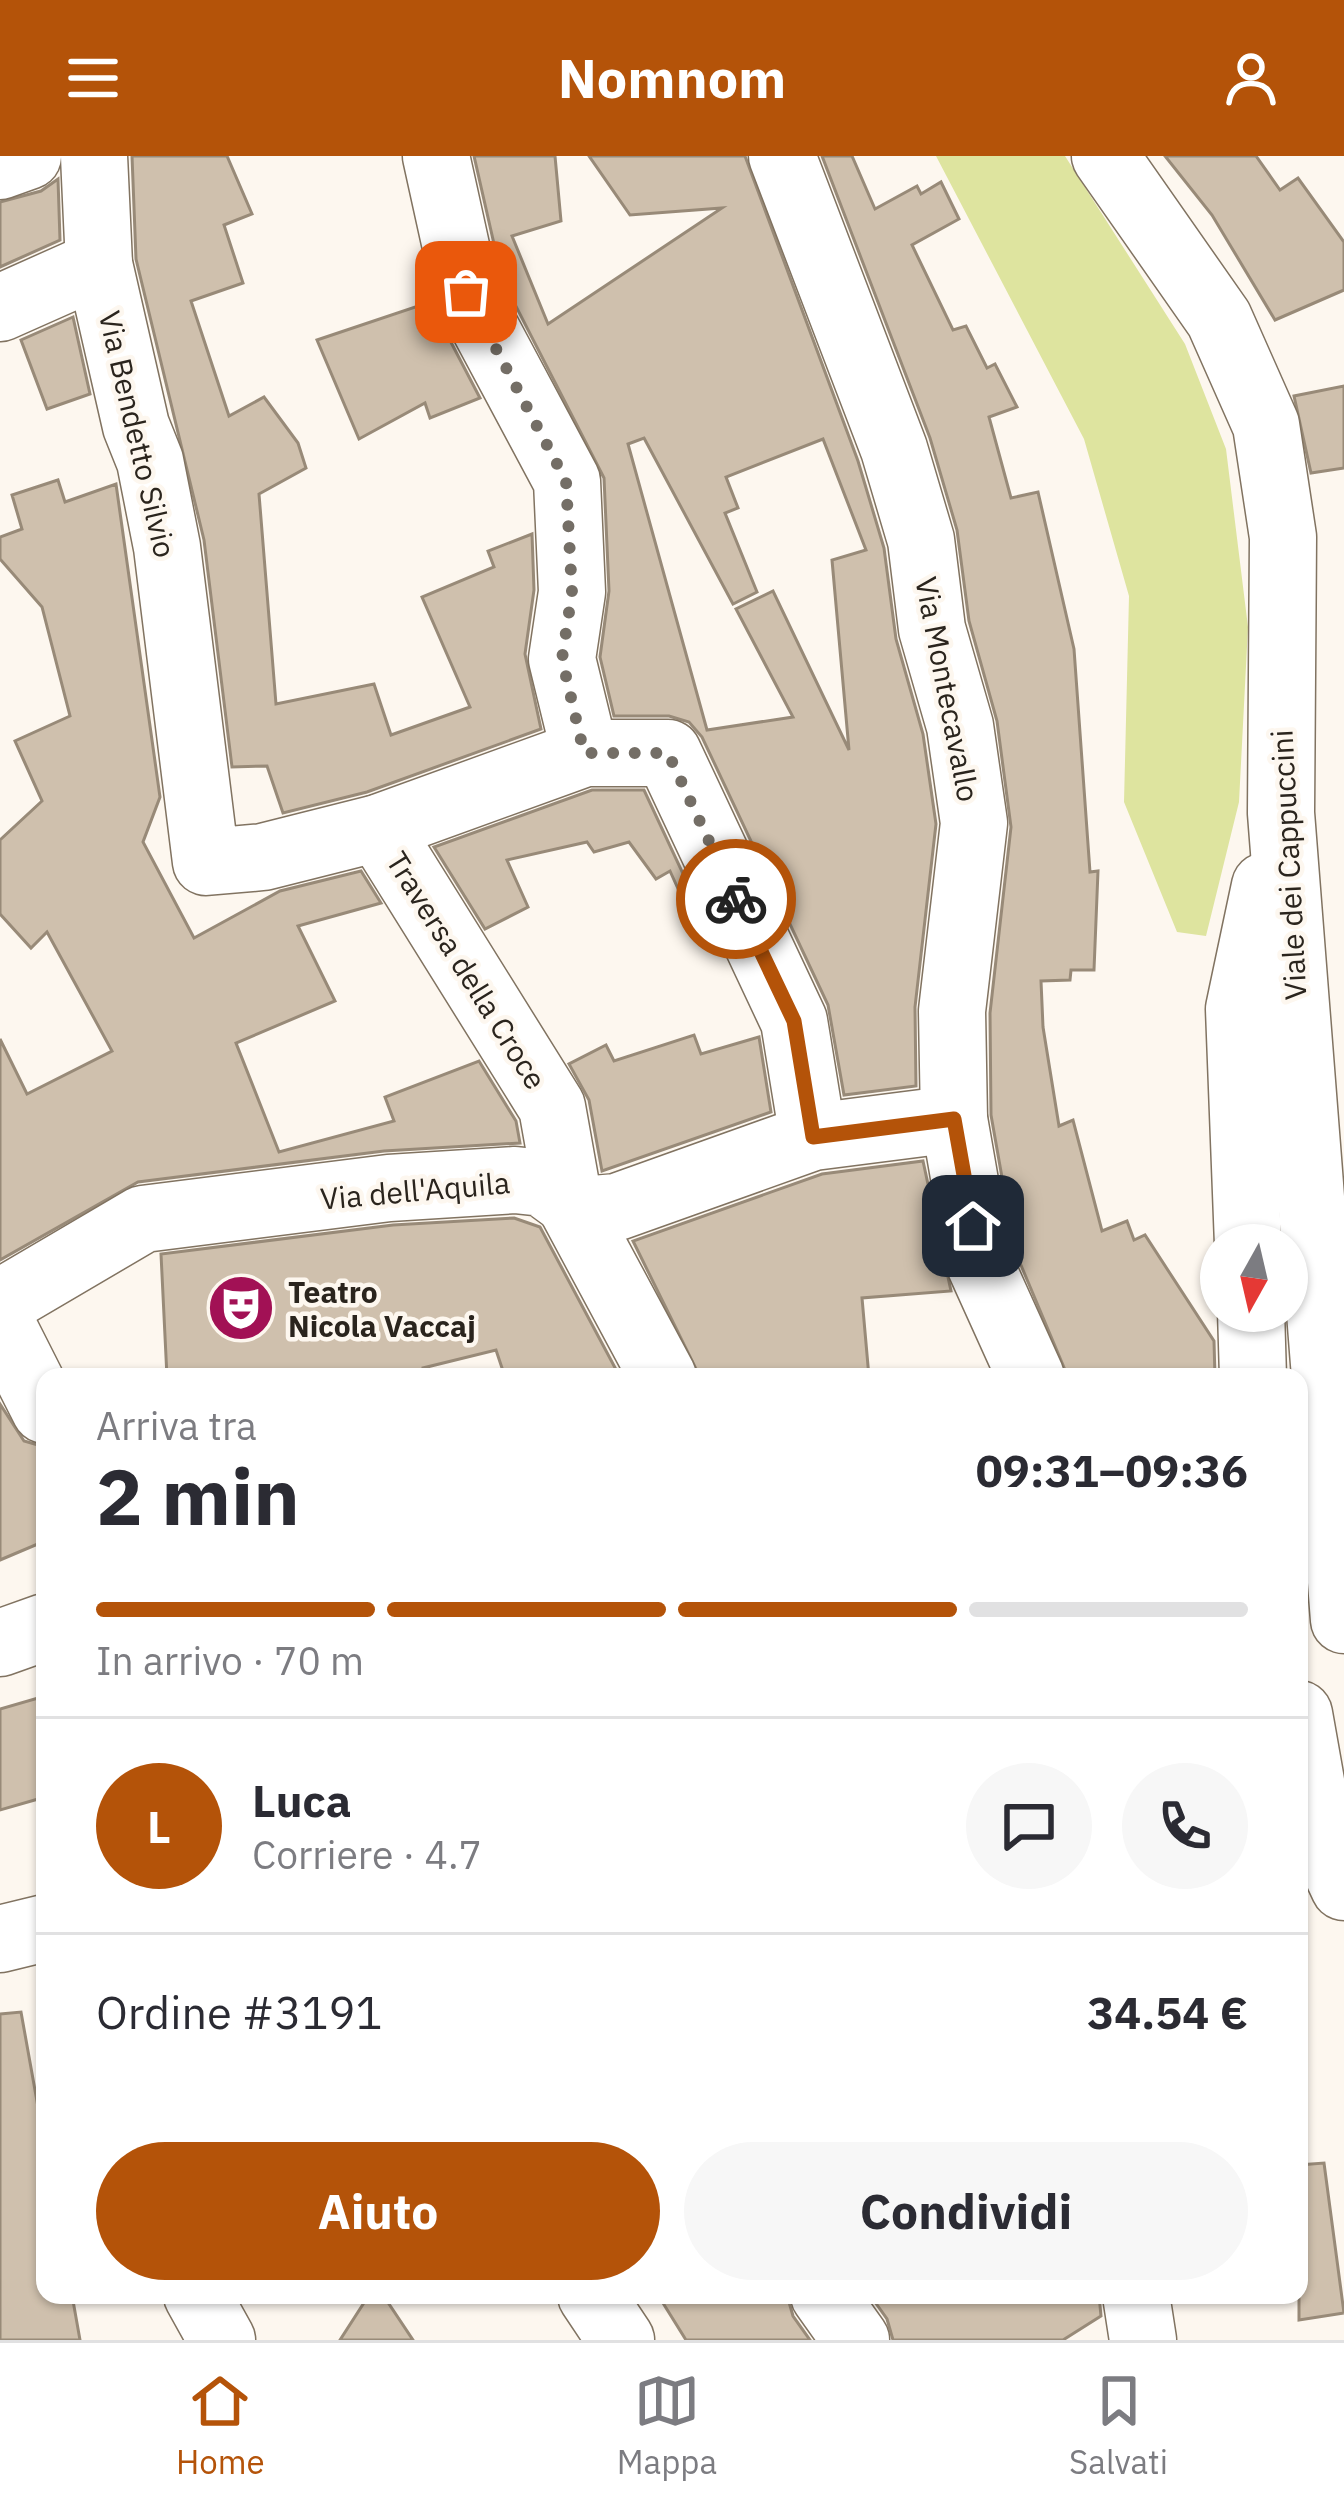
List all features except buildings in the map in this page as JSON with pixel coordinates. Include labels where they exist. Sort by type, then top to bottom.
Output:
[{"type":"street","points":[[0,166],[28,156]]},
{"type":"street","name":"Via Bendetto Silvio","points":[[94,156],[98,264],[136,426],[151,461],[167,547],[206,862],[263,857],[378,828]]},
{"type":"street","points":[[436,156],[466,292],[566,481],[572,592],[562,659],[584,753]]},
{"type":"street","name":"Via Montecavallo","points":[[782,156],[894,449],[921,540],[932,628],[959,726],[974,823],[952,1011],[954,1119],[980,1262],[1026,1368]]},
{"type":"street","name":"Viale dei Cappuccini","points":[[1105,156],[1220,319],[1266,425],[1283,537],[1281,813],[1344,1620]]},
{"type":"street","points":[[0,308],[98,264]]},
{"type":"street","points":[[378,828],[584,753],[668,753],[794,1021],[813,1137]]},
{"type":"street","points":[[1247,1224],[1239,1009],[1281,813]]},
{"type":"street","name":"Traversa della Croce","points":[[378,828],[552,1107],[569,1202],[658,1368]]},
{"type":"street","name":"Via dell'Aquila","points":[[0,1304],[143,1219],[389,1188],[515,1180],[543,1183],[569,1202],[594,1209],[617,1207],[813,1137],[954,1119]]},
{"type":"street","points":[[0,1321],[36,1392]]},
{"type":"street","points":[[1252,1332],[1253,1368]]},
{"type":"street","points":[[0,1643],[36,1630]]},
{"type":"street","points":[[1308,1765],[1321,1838],[1344,1887]]},
{"type":"street","points":[[0,1939],[36,1930]]},
{"type":"street","points":[[202,2304],[222,2340]]},
{"type":"street","points":[[597,2304],[621,2340]]},
{"type":"street","points":[[830,2304],[856,2340]]},
{"type":"green space","points":[[936,156],[1065,156],[1185,344],[1226,449],[1248,627],[1239,802],[1206,936],[1177,932],[1124,802],[1129,596],[1084,439]]},
{"type":"way so far","points":[[466,292],[566,481],[572,592],[562,659],[584,753],[601,749],[668,753],[736,899]]},
{"type":"place","name":"Teatro Nicola Vaccaj","points":[[241,1308]]},
{"type":"route","points":[[736,899],[794,1021],[813,1137],[902,1122],[954,1119],[973,1226]]}]
